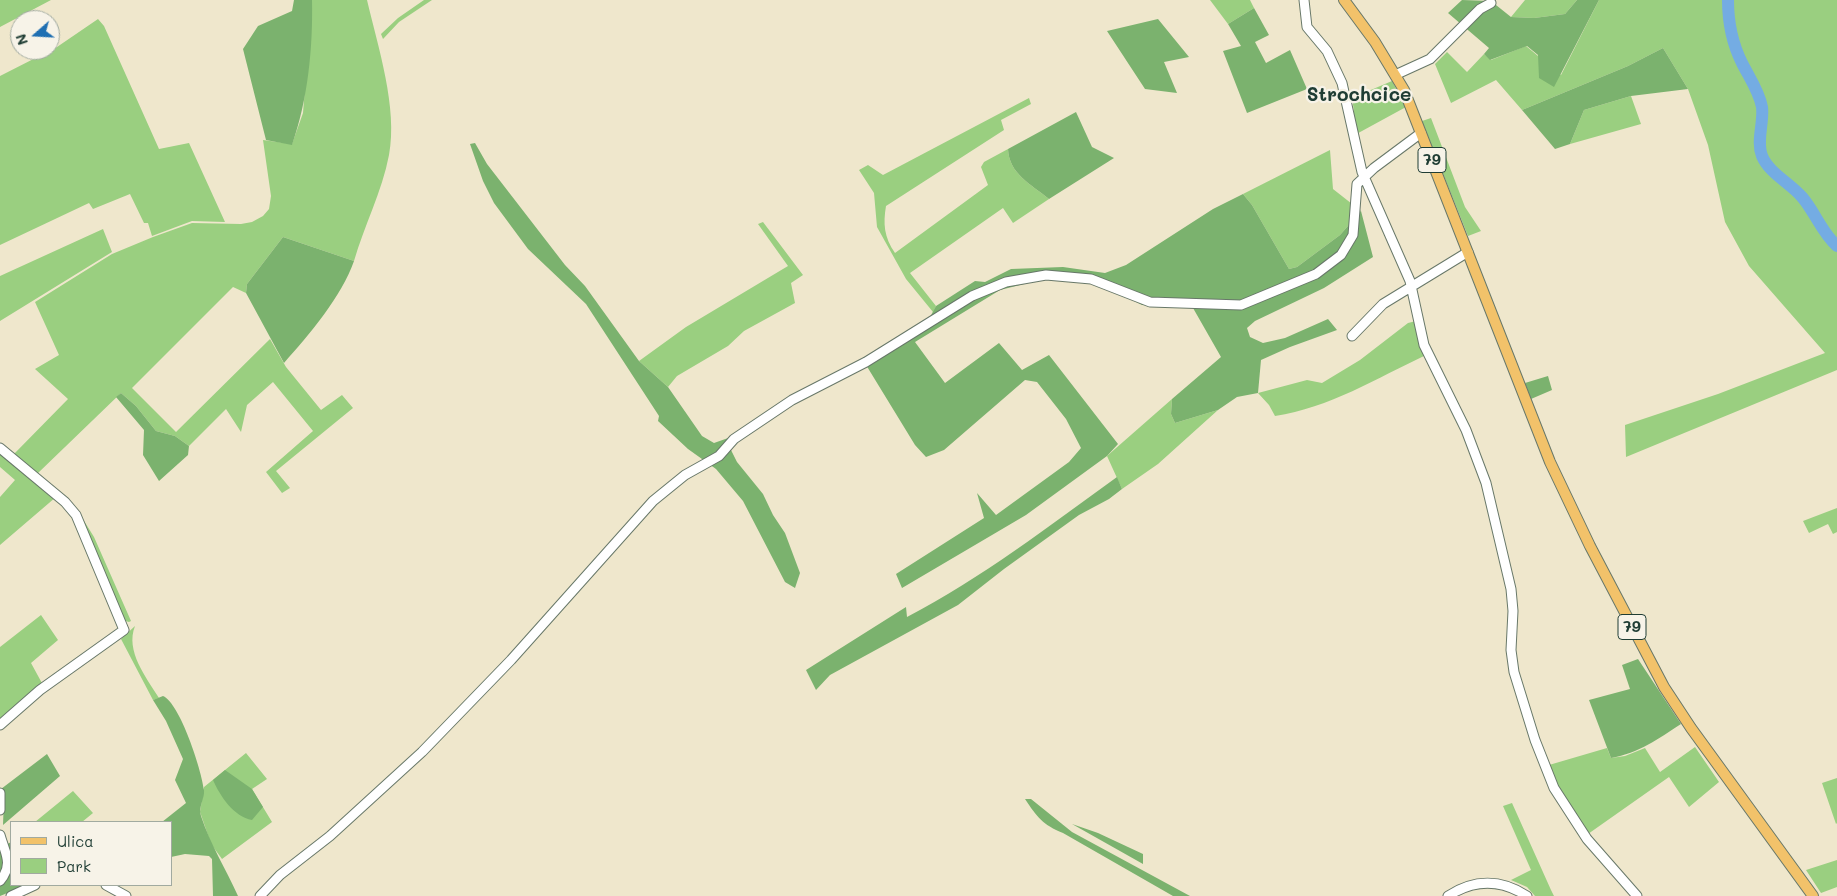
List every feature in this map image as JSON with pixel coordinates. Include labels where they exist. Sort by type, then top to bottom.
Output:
[{"type":"main road","name":"79","points":[[1344,0],[1375,42],[1396,75],[1421,133],[1553,468],[1653,668],[1691,728],[1813,896]]},
{"type":"street","points":[[1304,0],[1306,27],[1327,51],[1342,83],[1364,177],[1381,211],[1412,288],[1424,345],[1466,430],[1491,498],[1511,589],[1514,672],[1535,740],[1554,788],[1587,839],[1637,896]]},
{"type":"street","points":[[1396,75],[1430,59],[1480,9],[1491,4]]},
{"type":"street","points":[[260,896],[280,875],[330,836],[422,752],[511,660],[653,501],[685,475],[718,456],[734,439],[792,400],[860,366],[972,296],[1006,282],[1046,275],[1063,276],[1091,279],[1112,286],[1141,300],[1232,306],[1254,302],[1316,274],[1341,255],[1355,229],[1356,187],[1364,177],[1421,133]]},
{"type":"street","points":[[1352,336],[1383,304],[1468,252]]},
{"type":"street","points":[[0,448],[65,502],[76,515],[124,630],[40,690],[0,725]]},
{"type":"street","points":[[0,793],[0,810]]},
{"type":"street","points":[[0,834],[9,861],[7,873],[0,881]]},
{"type":"street","points":[[1448,896],[1464,887],[1484,882],[1507,886],[1527,896]]},
{"type":"street","points":[[11,896],[33,886]]},
{"type":"street","points":[[108,886],[126,896]]},
{"type":"green space","points":[[0,0],[51,0],[32,10],[10,10],[10,22],[0,27]]},
{"type":"green space","points":[[294,0],[312,0],[312,18],[306,92],[292,145],[266,140],[243,49],[258,26],[292,11]]},
{"type":"green space","points":[[312,0],[367,0],[386,78],[391,118],[389,155],[382,182],[354,261],[283,237],[247,284],[246,293],[233,287],[132,388],[176,432],[270,339],[286,367],[321,410],[342,395],[353,408],[276,471],[290,488],[282,493],[266,472],[313,431],[273,382],[247,405],[241,432],[226,409],[189,446],[175,436],[156,431],[136,406],[121,393],[37,474],[14,454],[68,399],[35,369],[59,355],[35,302],[112,254],[153,237],[192,223],[241,224],[252,222],[263,216],[269,209],[271,196],[263,140],[292,144],[303,113]]},
{"type":"green space","points":[[424,0],[432,0],[399,22],[383,39],[381,34],[398,18]]},
{"type":"green space","points":[[1210,0],[1250,0],[1254,8],[1228,24]]},
{"type":"green space","points":[[1462,0],[1491,1],[1511,17],[1534,18],[1565,14],[1577,0],[1599,0],[1554,87],[1539,78],[1538,55],[1527,46],[1490,60],[1484,54],[1489,48],[1448,13]]},
{"type":"green space","points":[[1525,0],[1577,0],[1565,14],[1534,18],[1511,17]]},
{"type":"green space","points":[[1599,0],[1837,0],[1837,370],[1626,457],[1625,425],[1718,394],[1825,353],[1749,266],[1725,222],[1708,145],[1688,89],[1663,48],[1628,66],[1522,110],[1496,80],[1451,103],[1435,64],[1447,52],[1467,72],[1484,54],[1491,60],[1526,46],[1561,75]]},
{"type":"green space","points":[[1254,8],[1269,35],[1255,42],[1266,63],[1290,50],[1307,89],[1247,113],[1223,51],[1241,46],[1228,24]]},
{"type":"green space","points":[[98,19],[104,26],[159,149],[189,143],[225,222],[192,221],[152,236],[148,223],[144,223],[130,194],[93,209],[89,203],[0,245],[0,76],[31,60],[60,60],[60,45]]},
{"type":"green space","points":[[1158,19],[1189,57],[1164,62],[1177,93],[1145,89],[1107,31]]},
{"type":"green space","points":[[1663,48],[1688,89],[1631,96],[1584,110],[1570,144],[1555,149],[1522,110],[1628,66]]},
{"type":"green space","points":[[1392,81],[1406,107],[1351,137],[1347,114],[1354,111],[1352,98]]},
{"type":"green space","points":[[1631,96],[1641,124],[1570,144],[1584,110]]},
{"type":"green space","points":[[1029,98],[1031,104],[1001,120],[1004,130],[886,206],[885,230],[895,253],[988,185],[981,167],[984,162],[1008,149],[1009,158],[1017,172],[1049,199],[1013,223],[1003,208],[910,273],[936,306],[933,312],[906,279],[877,227],[874,193],[859,170],[868,165],[883,175]]},
{"type":"green space","points":[[1076,112],[1092,147],[1114,158],[1049,199],[1017,172],[1009,158],[1008,149]]},
{"type":"green space","points":[[1431,118],[1465,207],[1481,231],[1468,236],[1422,121]]},
{"type":"green space","points":[[475,143],[487,164],[565,265],[585,286],[639,361],[668,387],[702,436],[714,443],[731,437],[731,450],[737,462],[763,494],[773,515],[785,533],[800,573],[795,588],[785,582],[743,501],[716,469],[688,449],[658,421],[659,416],[586,304],[528,249],[494,203],[483,181],[470,144]]},
{"type":"green space","points":[[1330,150],[1333,189],[1361,211],[1340,235],[1297,267],[1289,269],[1252,205],[1243,194]]},
{"type":"green space","points":[[1243,194],[1252,205],[1289,269],[1297,267],[1340,235],[1361,211],[1373,257],[1324,288],[1255,321],[1247,328],[1250,337],[1263,343],[1285,338],[1328,319],[1337,330],[1261,360],[1258,393],[1237,397],[1218,410],[1175,423],[1171,414],[1172,399],[1221,357],[1193,308],[1142,305],[1105,286],[1068,280],[1044,279],[1000,290],[915,342],[945,383],[999,343],[1022,370],[1049,355],[1118,444],[1107,456],[1026,515],[902,588],[896,574],[984,518],[977,493],[996,515],[1069,462],[1081,448],[1066,419],[1037,382],[1025,380],[944,450],[926,457],[915,445],[863,360],[929,319],[936,306],[975,281],[985,282],[1011,269],[1063,267],[1105,273],[1126,265],[1213,209]]},
{"type":"green space","points":[[763,222],[803,275],[791,283],[795,303],[744,331],[728,346],[677,376],[668,387],[639,361],[686,327],[788,266],[758,224]]},
{"type":"green space","points":[[103,229],[112,252],[0,321],[0,276]]},
{"type":"green space","points":[[283,237],[354,261],[342,288],[314,328],[284,363],[246,293],[247,284]]},
{"type":"green space","points":[[1416,321],[1426,355],[1352,391],[1314,406],[1275,416],[1269,405],[1258,393],[1307,380],[1322,383],[1360,360],[1408,323]]},
{"type":"green space","points":[[1548,376],[1552,390],[1531,399],[1525,383]]},
{"type":"green space","points":[[121,393],[136,406],[156,431],[175,436],[189,446],[188,455],[159,481],[143,455],[144,430],[116,397]]},
{"type":"green space","points":[[1172,399],[1171,414],[1175,423],[1218,410],[1158,464],[1122,489],[1107,456]]},
{"type":"green space","points":[[0,454],[56,497],[0,545],[0,497],[15,480],[0,467]]},
{"type":"green space","points":[[1117,477],[1122,489],[1109,499],[1079,515],[958,605],[830,675],[816,690],[806,670],[906,607],[907,617],[962,586],[1015,551]]},
{"type":"green space","points":[[1837,508],[1837,532],[1833,534],[1828,524],[1809,533],[1803,521]]},
{"type":"green space","points":[[81,516],[94,537],[131,621],[129,622],[122,620]]},
{"type":"green space","points":[[41,615],[58,640],[31,663],[43,685],[2,720],[0,718],[0,647]]},
{"type":"green space","points":[[135,626],[133,645],[135,654],[138,664],[159,698],[153,700],[121,639]]},
{"type":"green space","points":[[1638,659],[1681,724],[1631,753],[1611,758],[1589,700],[1630,689],[1622,665]]},
{"type":"green space","points":[[163,696],[170,701],[183,724],[199,768],[204,790],[200,809],[201,816],[213,846],[238,896],[213,896],[212,859],[209,856],[185,854],[172,857],[172,821],[163,821],[186,803],[175,780],[183,759],[166,721],[153,700]]},
{"type":"green space","points":[[1695,747],[1719,782],[1689,807],[1669,777],[1588,834],[1558,787],[1549,765],[1607,748],[1611,758],[1625,756],[1645,748],[1660,772]]},
{"type":"green space","points":[[246,753],[267,779],[252,789],[272,822],[222,859],[211,844],[200,812],[204,787]]},
{"type":"green space","points":[[47,754],[60,776],[3,825],[4,797],[1,789]]},
{"type":"green space","points":[[225,770],[252,789],[263,807],[252,820],[239,815],[228,805],[216,786],[213,780]]},
{"type":"green space","points":[[1837,778],[1837,823],[1836,824],[1822,783]]},
{"type":"green space","points":[[73,791],[93,813],[83,821],[36,821]]},
{"type":"green space","points":[[1025,799],[1031,799],[1072,832],[1190,896],[1173,896],[1050,827],[1037,816]]},
{"type":"green space","points":[[1512,803],[1554,896],[1535,896],[1527,887],[1511,880],[1531,870],[1503,806]]},
{"type":"green space","points":[[1072,824],[1098,833],[1143,854],[1143,864]]},
{"type":"green space","points":[[0,841],[6,845],[10,843],[10,886],[25,886],[0,896]]},
{"type":"green space","points":[[1837,860],[1837,887],[1821,893],[1806,870]]},
{"type":"waterway","points":[[1728,0],[1733,40],[1761,101],[1760,150],[1762,156],[1770,168],[1802,197],[1827,235],[1837,246]]},
{"type":"district","name":"Strochcice","points":[[1359,95]]}]
